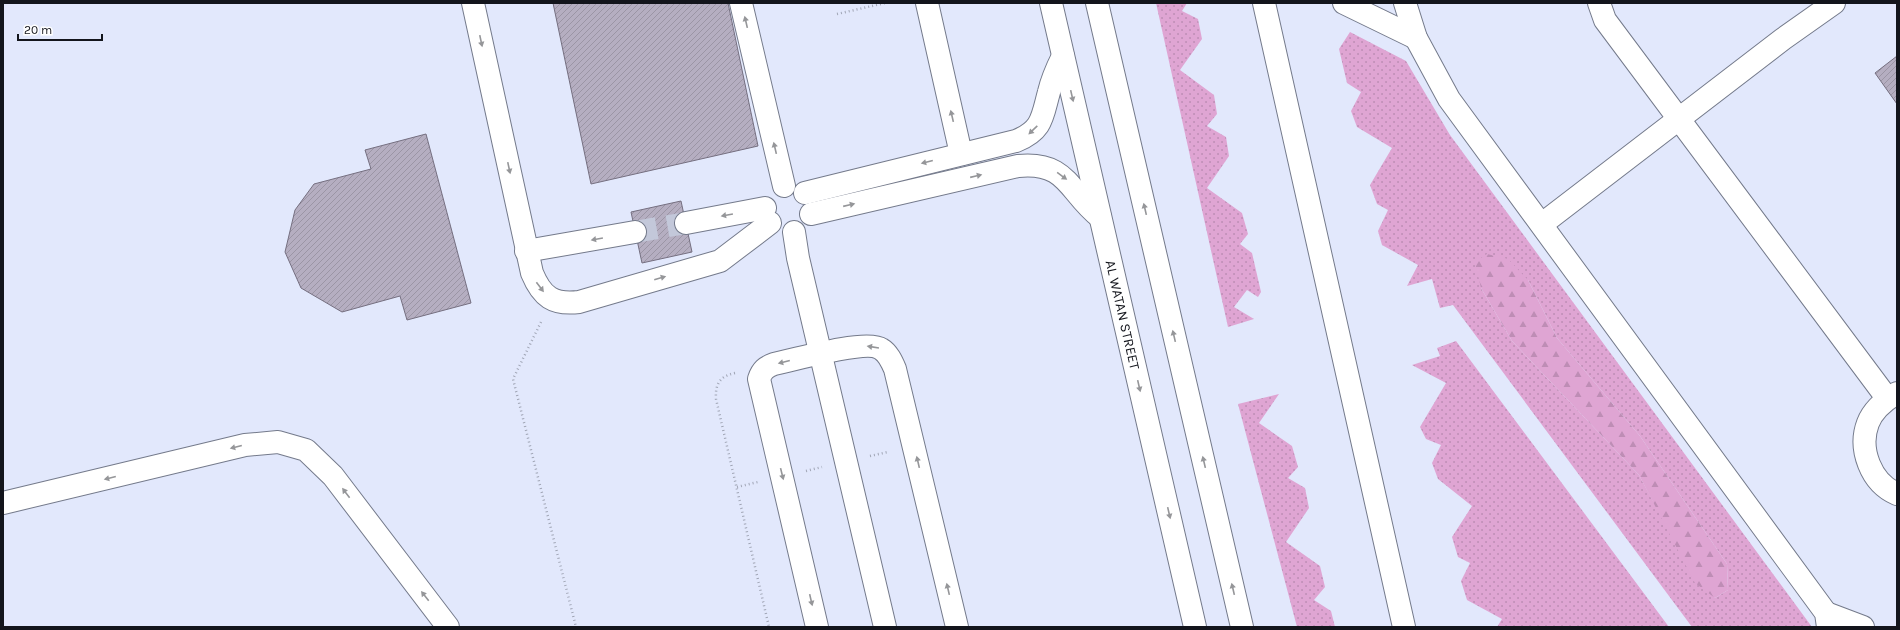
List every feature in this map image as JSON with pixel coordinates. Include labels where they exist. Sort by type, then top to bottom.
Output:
[{"type":"street","points":[[473,3],[526,251],[538,288],[551,299],[565,304],[579,302],[720,261],[768,216],[771,194],[784,186],[799,188],[810,199],[811,214],[805,226],[794,232],[781,231],[768,216]]},
{"type":"street","points":[[741,3],[784,186]]},
{"type":"street","points":[[927,3],[961,154]]},
{"type":"street","name":"AL WATAN STREET","points":[[1051,3],[1196,627]]},
{"type":"street","points":[[1098,3],[1242,627]]},
{"type":"street","points":[[1264,3],[1404,627]]},
{"type":"street","points":[[1344,3],[1416,38]]},
{"type":"street","points":[[1405,3],[1416,38],[1449,98],[1542,224],[1827,620],[1863,627]]},
{"type":"street","points":[[1599,3],[1605,20],[1679,119],[1892,396],[1876,410],[1868,423],[1864,439],[1866,455],[1871,470],[1881,483],[1897,494]]},
{"type":"street","points":[[1542,224],[1783,39],[1834,3]]},
{"type":"street","points":[[805,193],[1016,141],[1034,131],[1044,114],[1052,79],[1063,56]]},
{"type":"street","points":[[811,214],[1025,166],[1041,166],[1058,173],[1072,185],[1088,206],[1101,217]]},
{"type":"street","points":[[686,223],[768,216]]},
{"type":"street","points":[[526,251],[635,232]]},
{"type":"street","points":[[794,232],[798,258],[822,353],[885,627]]},
{"type":"street","points":[[817,627],[759,379],[762,372],[767,367],[822,353],[868,345],[881,348],[890,358],[895,369],[957,627]]},
{"type":"street","points":[[3,503],[246,445],[278,442],[306,450],[333,476],[448,627]]},
{"type":"path","points":[[837,14],[885,3]]},
{"type":"path","points":[[551,299],[513,379],[576,627]]},
{"type":"path","points":[[767,367],[728,375],[718,382],[715,390],[769,627]]},
{"type":"green space","points":[[1156,3],[1187,3],[1182,11],[1198,19],[1202,39],[1180,70],[1214,95],[1217,114],[1207,126],[1226,137],[1229,156],[1207,188],[1242,213],[1248,234],[1240,244],[1252,253],[1261,292],[1258,297],[1247,290],[1234,307],[1254,319],[1228,327]]},
{"type":"green space","points":[[1350,32],[1406,61],[1450,135],[1812,627],[1692,627],[1453,305],[1440,308],[1432,279],[1407,286],[1418,265],[1382,245],[1378,231],[1388,210],[1377,204],[1370,185],[1392,148],[1357,127],[1351,111],[1361,92],[1347,83],[1339,49]],"holes":[[[1528,280],[1557,338],[1640,436],[1727,564],[1728,590],[1715,598],[1661,516],[1639,475],[1512,341],[1481,288]]]},
{"type":"green space","points":[[1487,254],[1508,259],[1528,280],[1557,338],[1640,436],[1727,564],[1728,590],[1715,598],[1695,583],[1639,475],[1512,341],[1481,288],[1475,262]]},
{"type":"green space","points":[[1456,341],[1669,627],[1497,627],[1502,619],[1467,600],[1461,581],[1470,563],[1458,557],[1452,537],[1472,506],[1438,479],[1432,463],[1441,445],[1426,439],[1420,427],[1446,383],[1412,365],[1440,356],[1437,348]]},
{"type":"green space","points":[[1279,394],[1259,423],[1292,446],[1298,467],[1288,478],[1305,488],[1309,508],[1286,542],[1320,566],[1325,587],[1314,600],[1331,611],[1335,627],[1297,627],[1238,404]]},
{"type":"building","points":[[553,3],[728,3],[758,146],[591,184]]},
{"type":"building","points":[[1897,56],[1897,104],[1875,73]]},
{"type":"building","points":[[426,134],[471,303],[407,320],[400,296],[342,312],[301,288],[285,252],[295,210],[314,184],[371,169],[365,150]]},
{"type":"building","points":[[681,201],[692,252],[642,263],[631,212]]},
{"type":"tunnel","points":[[635,232],[686,223]]}]
